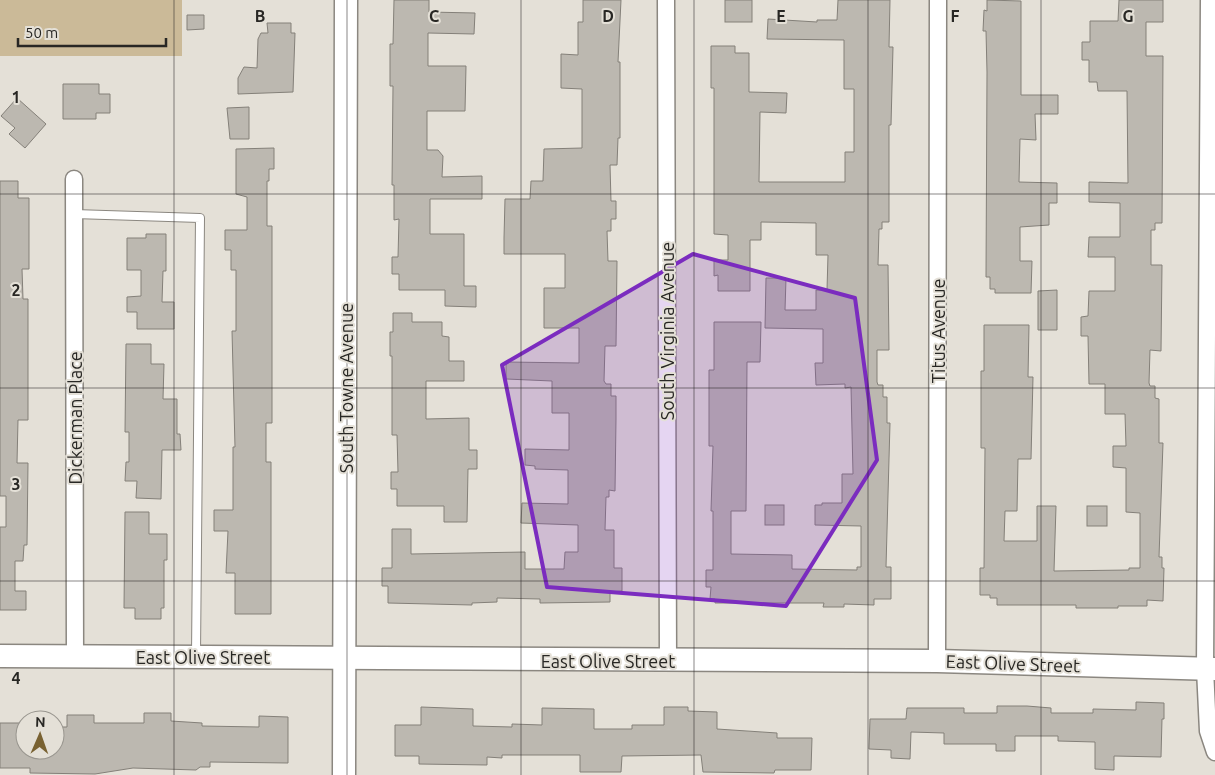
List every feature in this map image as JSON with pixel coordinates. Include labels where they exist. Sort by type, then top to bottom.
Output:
[{"type":"street","name":"South Towne Avenue","points":[[344,775],[346,658],[346,0]]},
{"type":"street","name":"South Virginia Avenue","points":[[666,0],[668,661]]},
{"type":"street","name":"Titus Avenue","points":[[937,661],[938,0]]},
{"type":"street","points":[[1209,0],[1210,669],[1208,730],[1215,752]]},
{"type":"street","name":"Dickerman Place","points":[[74,178],[75,656]]},
{"type":"street","name":"East Olive Street","points":[[0,656],[937,661],[1210,669]]},
{"type":"lane","points":[[74,214],[200,218],[196,657]]},
{"type":"highlighted area","points":[[693,254],[855,298],[877,460],[786,606],[547,587],[502,365]]},
{"type":"shaded area","points":[[0,0],[182,0],[182,56],[0,56]]},
{"type":"building","points":[[394,0],[429,0],[429,12],[475,13],[474,34],[428,33],[428,66],[466,66],[465,111],[427,111],[427,150],[438,150],[443,156],[442,177],[482,176],[482,199],[430,199],[430,234],[464,234],[464,286],[476,286],[476,307],[445,306],[445,290],[399,290],[399,274],[392,274],[392,257],[398,257],[399,219],[394,220],[394,185],[392,185],[393,86],[390,86],[390,44],[393,44]]},
{"type":"building","points":[[583,0],[621,0],[618,62],[620,62],[620,138],[618,138],[617,165],[610,165],[611,201],[616,201],[616,219],[611,219],[611,231],[607,231],[608,261],[617,261],[616,346],[605,346],[604,381],[606,384],[611,384],[611,396],[616,396],[615,491],[609,490],[609,497],[606,497],[605,530],[614,530],[614,568],[622,568],[622,591],[610,592],[610,602],[540,603],[540,599],[497,598],[497,602],[472,603],[472,605],[388,603],[388,586],[382,586],[382,568],[392,568],[392,529],[411,529],[411,554],[525,552],[525,569],[564,569],[565,552],[578,552],[578,525],[521,523],[522,503],[568,504],[568,470],[535,469],[535,466],[525,465],[525,449],[569,450],[569,413],[552,413],[552,381],[506,379],[506,362],[579,363],[579,328],[544,328],[544,288],[565,288],[565,254],[504,254],[504,238],[505,199],[530,199],[531,181],[543,181],[544,149],[582,148],[582,89],[561,88],[561,54],[578,55],[578,22],[583,22]]},
{"type":"building","points":[[725,0],[752,0],[752,22],[725,22]]},
{"type":"building","points":[[838,0],[890,0],[889,47],[893,47],[891,125],[889,125],[889,222],[882,222],[882,229],[879,229],[878,265],[888,265],[889,350],[877,350],[877,382],[878,385],[883,385],[883,397],[887,397],[887,423],[890,423],[886,567],[891,567],[891,599],[874,599],[874,605],[844,604],[844,607],[823,607],[824,603],[715,603],[715,599],[710,599],[711,587],[706,587],[706,570],[713,570],[713,511],[711,511],[713,446],[709,446],[709,370],[714,370],[714,322],[761,322],[760,362],[747,362],[746,511],[731,511],[731,554],[792,555],[792,569],[857,570],[857,567],[861,567],[861,526],[815,525],[815,505],[842,503],[842,474],[853,474],[851,387],[845,388],[845,384],[816,385],[815,363],[823,363],[823,329],[765,328],[766,278],[786,278],[785,310],[816,310],[816,290],[827,290],[828,255],[816,255],[816,223],[761,222],[761,240],[750,240],[750,291],[718,291],[718,275],[714,276],[714,260],[728,260],[728,235],[714,234],[714,88],[711,88],[711,46],[735,46],[735,53],[749,53],[749,92],[787,93],[786,113],[760,112],[759,182],[845,182],[845,152],[854,152],[854,89],[844,89],[844,40],[767,39],[768,19],[817,22],[817,20],[837,20]]},
{"type":"building","points":[[987,0],[1021,1],[1021,95],[1058,95],[1058,114],[1035,114],[1036,140],[1020,139],[1019,182],[1057,183],[1057,203],[1049,203],[1049,225],[1020,227],[1020,261],[1032,261],[1031,293],[995,293],[995,289],[990,289],[990,277],[986,277],[987,72],[986,31],[983,31],[984,10],[987,11]]},
{"type":"building","points":[[1119,0],[1163,0],[1163,22],[1146,22],[1146,56],[1163,56],[1162,223],[1155,223],[1155,230],[1151,230],[1151,265],[1162,265],[1161,351],[1150,350],[1149,383],[1150,386],[1155,386],[1155,398],[1159,399],[1159,443],[1163,443],[1159,557],[1162,557],[1162,568],[1164,568],[1163,601],[1147,600],[1147,606],[1118,606],[1118,608],[1076,608],[1076,605],[997,605],[997,598],[990,598],[990,595],[980,595],[980,568],[984,568],[985,448],[981,448],[981,371],[984,371],[984,325],[1029,325],[1028,377],[1033,377],[1031,459],[1018,459],[1017,511],[1005,511],[1004,541],[1037,541],[1037,506],[1056,506],[1054,571],[1129,570],[1129,568],[1140,568],[1140,513],[1126,512],[1126,468],[1113,467],[1113,446],[1126,446],[1125,414],[1105,414],[1105,384],[1089,384],[1088,336],[1081,336],[1081,317],[1088,316],[1089,291],[1115,291],[1115,257],[1088,257],[1089,237],[1120,237],[1120,203],[1089,202],[1089,182],[1128,183],[1127,91],[1098,91],[1097,82],[1089,82],[1089,60],[1082,60],[1082,42],[1090,42],[1090,21],[1118,21]]},
{"type":"building","points":[[187,15],[204,15],[204,29],[187,30]]},
{"type":"building","points":[[267,23],[291,23],[291,33],[295,33],[293,92],[238,94],[238,78],[244,67],[257,68],[258,39],[261,33],[268,33]]},
{"type":"building","points":[[63,84],[99,84],[99,94],[110,94],[110,113],[96,113],[96,119],[63,119]]},
{"type":"building","points":[[17,98],[46,124],[25,148],[9,134],[15,128],[1,116]]},
{"type":"building","points":[[249,107],[249,139],[230,139],[227,108]]},
{"type":"building","points":[[274,148],[274,169],[269,169],[269,181],[267,181],[267,226],[272,226],[272,423],[266,423],[266,462],[271,462],[271,614],[235,614],[235,573],[226,573],[228,531],[214,531],[214,510],[233,510],[233,447],[235,447],[232,331],[236,331],[236,270],[231,270],[231,250],[225,250],[225,230],[247,230],[247,197],[236,194],[236,149]]},
{"type":"building","points":[[0,181],[18,181],[18,198],[29,198],[29,269],[22,269],[23,299],[28,299],[28,420],[18,420],[17,463],[28,463],[27,545],[24,545],[23,561],[15,561],[15,591],[26,591],[26,610],[0,610],[0,527],[6,527],[6,496],[0,496]]},
{"type":"building","points":[[146,234],[166,234],[166,271],[163,271],[162,302],[174,302],[174,329],[137,329],[137,312],[127,312],[127,297],[141,296],[141,270],[127,270],[127,238],[146,238]]},
{"type":"building","points":[[1057,290],[1057,330],[1038,330],[1038,291]]},
{"type":"building","points":[[393,313],[412,313],[412,322],[442,322],[442,336],[449,337],[449,361],[464,361],[464,381],[426,381],[426,419],[469,418],[469,450],[477,450],[477,469],[468,469],[467,522],[444,522],[444,506],[397,506],[397,489],[391,489],[391,472],[398,472],[397,435],[392,435],[392,356],[390,356],[390,332],[393,332]]},
{"type":"building","points":[[126,344],[151,344],[151,364],[164,364],[163,399],[177,399],[177,434],[180,434],[181,450],[162,450],[161,499],[136,498],[137,481],[125,481],[126,462],[129,462],[129,432],[125,432]]},
{"type":"building","points":[[765,505],[784,505],[784,525],[765,525]]},
{"type":"building","points":[[1087,506],[1107,506],[1107,526],[1087,526]]},
{"type":"building","points":[[125,512],[149,512],[149,534],[167,534],[167,560],[164,560],[164,608],[161,608],[161,619],[135,619],[135,608],[124,608]]},
{"type":"building","points":[[1136,702],[1164,703],[1161,757],[1114,756],[1114,770],[1095,769],[1095,742],[1058,741],[1058,736],[1015,736],[1015,751],[996,751],[996,744],[944,744],[944,733],[911,732],[910,759],[891,758],[891,750],[869,749],[870,719],[906,719],[907,708],[964,708],[964,713],[997,713],[997,706],[1027,706],[1051,708],[1051,713],[1093,713],[1093,709],[1136,710]]},
{"type":"building","points":[[421,707],[473,709],[473,726],[512,727],[512,724],[542,725],[542,708],[594,709],[594,729],[632,729],[632,725],[664,725],[664,707],[688,707],[688,711],[717,712],[717,729],[777,733],[777,738],[812,738],[811,770],[775,770],[774,773],[703,772],[701,755],[622,756],[621,772],[580,772],[580,755],[502,755],[502,758],[487,757],[487,765],[419,764],[419,756],[395,756],[395,725],[421,725]]},
{"type":"building","points":[[144,713],[171,713],[171,721],[202,723],[202,726],[259,727],[259,716],[288,717],[288,763],[210,762],[210,767],[200,767],[196,770],[133,768],[95,774],[30,773],[30,768],[0,768],[0,723],[15,723],[15,760],[65,760],[67,715],[94,715],[94,723],[144,723]]}]
